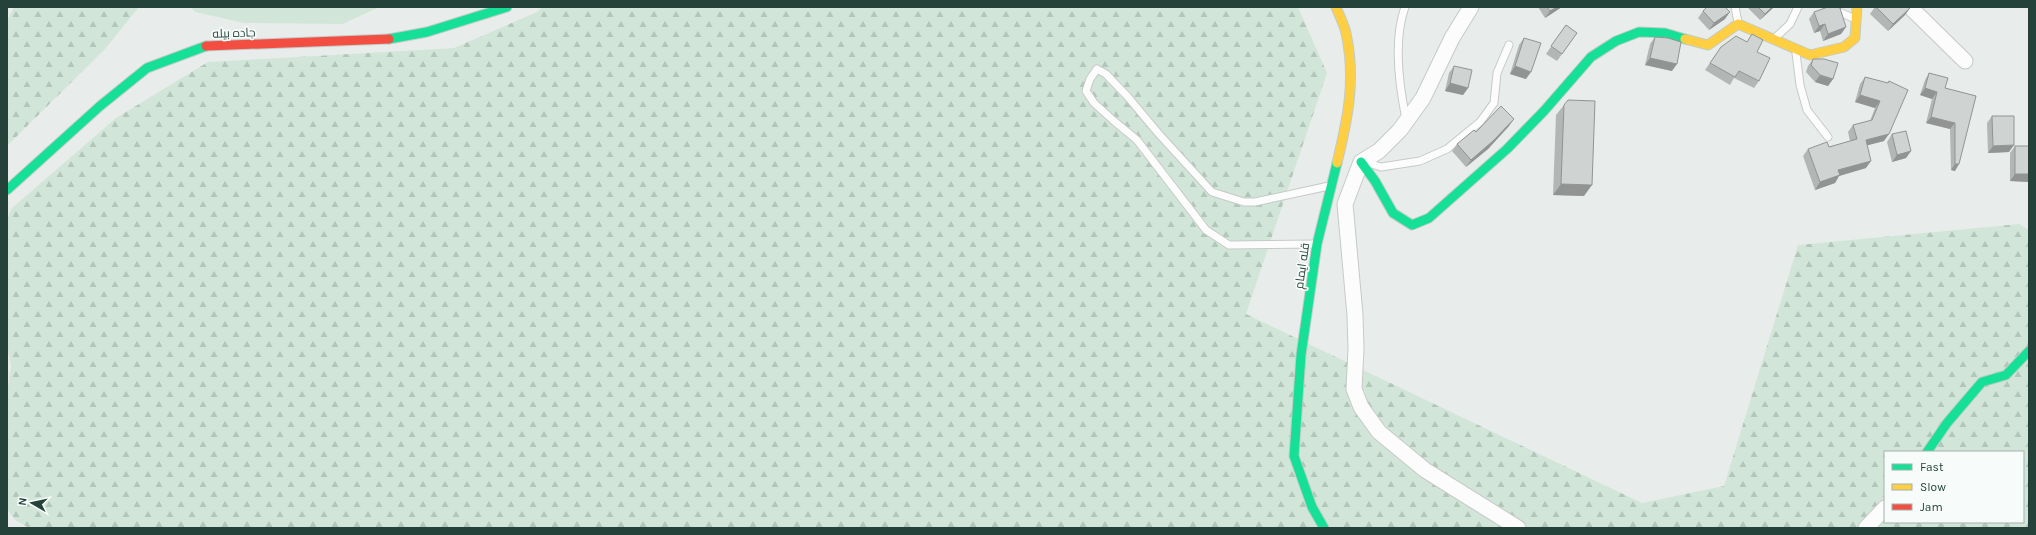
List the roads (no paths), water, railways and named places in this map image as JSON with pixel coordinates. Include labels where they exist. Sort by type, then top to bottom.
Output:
[{"type":"street","name":"جاده بیله","points":[[7,190],[100,106],[147,68],[205,46],[394,39],[427,32],[506,7]]},
{"type":"street","name":"قله ایمام","points":[[1324,528],[1312,506],[1294,456],[1301,356],[1317,244],[1346,124],[1352,81],[1346,32],[1336,7]]},
{"type":"street","points":[[1471,7],[1452,38],[1423,98],[1406,121],[1379,151],[1361,162],[1345,204],[1355,315],[1356,349],[1354,389],[1361,407],[1379,432],[1425,470],[1518,528]]},
{"type":"street","points":[[1361,162],[1375,181],[1393,213],[1412,225],[1429,218],[1507,149],[1544,111],[1591,57],[1616,41],[1639,32],[1665,33],[1708,45],[1738,24],[1810,55],[1824,53],[1844,47],[1855,38],[1857,7]]},
{"type":"street","points":[[1910,7],[1965,61]]},
{"type":"street","points":[[1928,451],[1947,422],[1982,382],[2006,375],[2027,355],[2029,351]]},
{"type":"street","points":[[1866,528],[1884,509]]},
{"type":"lane","points":[[1405,7],[1400,21],[1399,86],[1406,121]]},
{"type":"lane","points":[[1735,7],[1738,24]]},
{"type":"lane","points":[[1774,40],[1790,24],[1798,7]]},
{"type":"lane","points":[[1828,7],[1857,19]]},
{"type":"lane","points":[[1361,162],[1381,167],[1420,161],[1452,144],[1480,122],[1494,103],[1497,73],[1509,44]]},
{"type":"lane","points":[[1795,49],[1800,85],[1807,110],[1828,137]]},
{"type":"lane","points":[[1317,244],[1229,245],[1206,230],[1177,190],[1137,140],[1094,103],[1086,91],[1090,78],[1097,70],[1106,74],[1212,192],[1244,202],[1255,202],[1331,186]]}]
